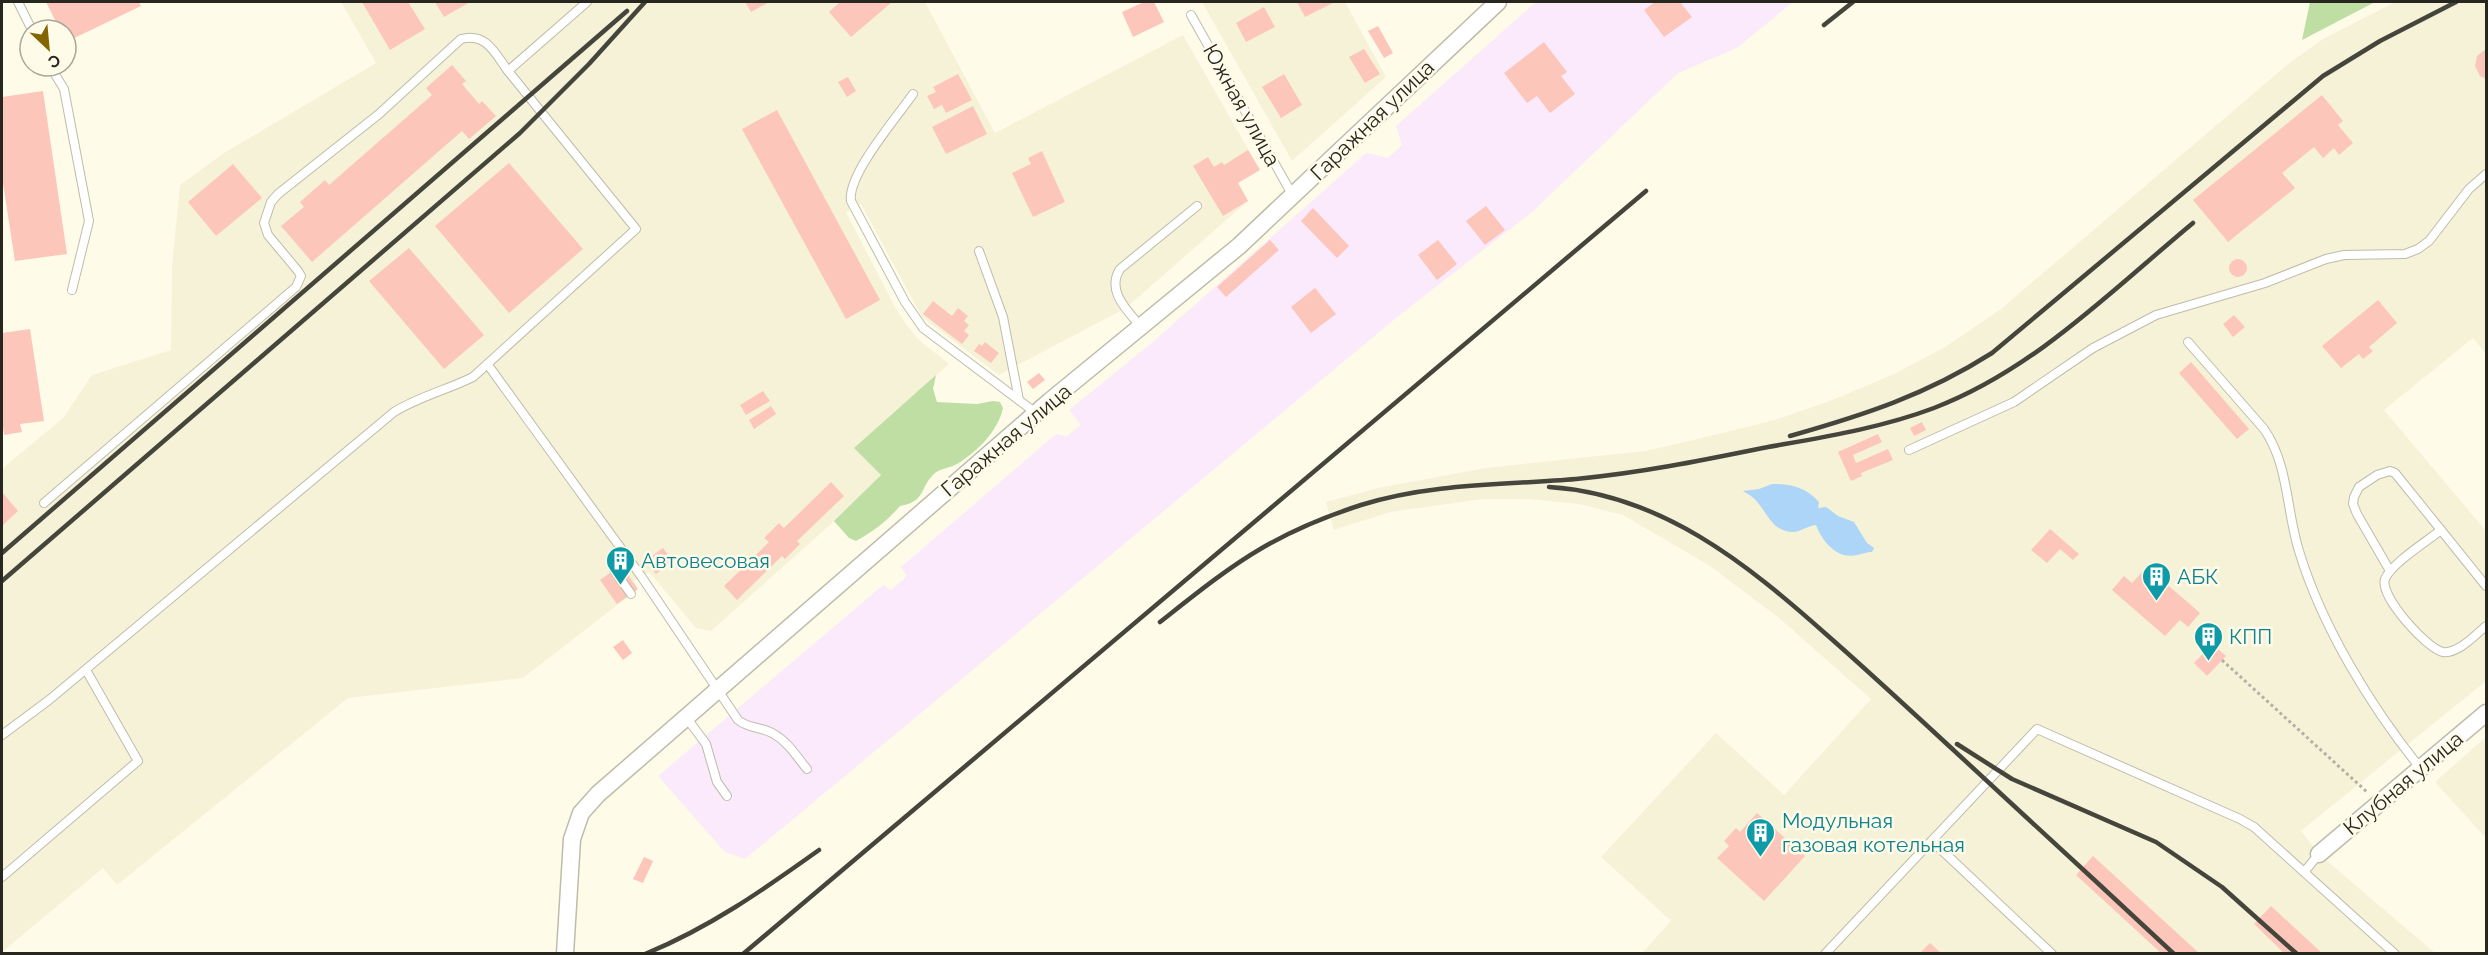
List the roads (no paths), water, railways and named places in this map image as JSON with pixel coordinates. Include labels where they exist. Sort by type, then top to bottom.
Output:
[{"type":"street","name":"Гаражная улица","points":[[565,954],[572,839],[581,813],[598,794],[1036,413],[1239,246],[1498,2]]},
{"type":"street","name":"Клубная улица","points":[[2319,854],[2487,713]]},
{"type":"lane","points":[[18,2],[26,18]]},
{"type":"lane","points":[[508,70],[587,2]]},
{"type":"lane","name":"Южная улица","points":[[1191,15],[1293,196]]},
{"type":"lane","points":[[2,735],[86,670],[394,412],[419,398],[456,386],[473,377],[636,229],[483,40],[476,37],[461,39],[379,114],[278,194],[266,213],[264,223],[268,235],[298,271],[300,276],[296,287],[44,503]]},
{"type":"lane","points":[[57,78],[64,89],[88,221],[72,290]]},
{"type":"lane","points":[[914,94],[855,176],[850,193],[851,201],[912,316],[936,339],[1036,413]]},
{"type":"lane","points":[[1909,450],[2014,402],[2116,334],[2156,315],[2265,283],[2326,259],[2344,255],[2405,254],[2418,249],[2428,241],[2469,189],[2487,174]]},
{"type":"lane","points":[[1141,328],[1117,293],[1114,281],[1116,275],[1120,269],[1197,206]]},
{"type":"lane","points":[[979,251],[1003,317],[1019,400]]},
{"type":"lane","points":[[2188,342],[2264,429],[2274,444],[2282,464],[2287,505],[2296,540],[2312,589],[2343,651],[2376,708],[2421,769]]},
{"type":"lane","points":[[488,365],[641,576],[738,720],[744,725],[775,735],[807,769]]},
{"type":"lane","points":[[2390,571],[2353,504],[2355,491],[2384,472],[2395,473],[2487,586]]},
{"type":"lane","points":[[2441,530],[2390,571],[2385,580],[2384,590],[2433,648],[2452,652],[2487,626]]},
{"type":"lane","points":[[614,570],[631,594]]},
{"type":"lane","points":[[2,877],[138,761],[86,670]]},
{"type":"lane","points":[[686,717],[706,744],[717,782],[727,795]]},
{"type":"lane","points":[[1825,954],[2037,729],[2240,819],[2266,836],[2395,954]]},
{"type":"lane","points":[[1932,841],[2052,954]]},
{"type":"lane","points":[[2305,871],[2319,854]]},
{"type":"water","points":[[1772,484],[1792,486],[1803,490],[1819,502],[1818,508],[1826,507],[1838,516],[1854,522],[1867,543],[1874,548],[1872,552],[1843,555],[1826,543],[1816,525],[1794,532],[1776,526],[1755,499],[1743,491],[1759,489]]},
{"type":"railway","points":[[2,581],[520,133],[589,64],[645,2]]},
{"type":"railway","points":[[1824,25],[1853,2]]},
{"type":"railway","points":[[1790,436],[1844,420],[1919,392],[1992,353],[2323,76],[2380,41],[2456,2]]},
{"type":"railway","points":[[2,553],[627,11]]},
{"type":"railway","points":[[743,954],[1646,191]]},
{"type":"railway","points":[[1160,622],[1223,574],[1262,548],[1310,524],[1361,505],[1414,492],[1576,479],[1672,466],[1852,431],[1934,408],[1971,392],[2039,350],[2102,301],[2193,223]]},
{"type":"railway","points":[[1549,487],[1590,492],[1628,503],[1665,518],[1733,558],[1765,582],[1858,662],[2174,954]]},
{"type":"railway","points":[[1957,744],[2012,779],[2156,842],[2222,887],[2297,954]]},
{"type":"railway","points":[[645,954],[713,920],[756,894],[819,850]]},
{"type":"place","name":"Автовесовая","points":[[620,586]]},
{"type":"place","name":"АБК","points":[[2156,602]]},
{"type":"place","name":"КПП","points":[[2208,662]]},
{"type":"place","name":"Модульная газовая котельная","points":[[1761,858]]}]
